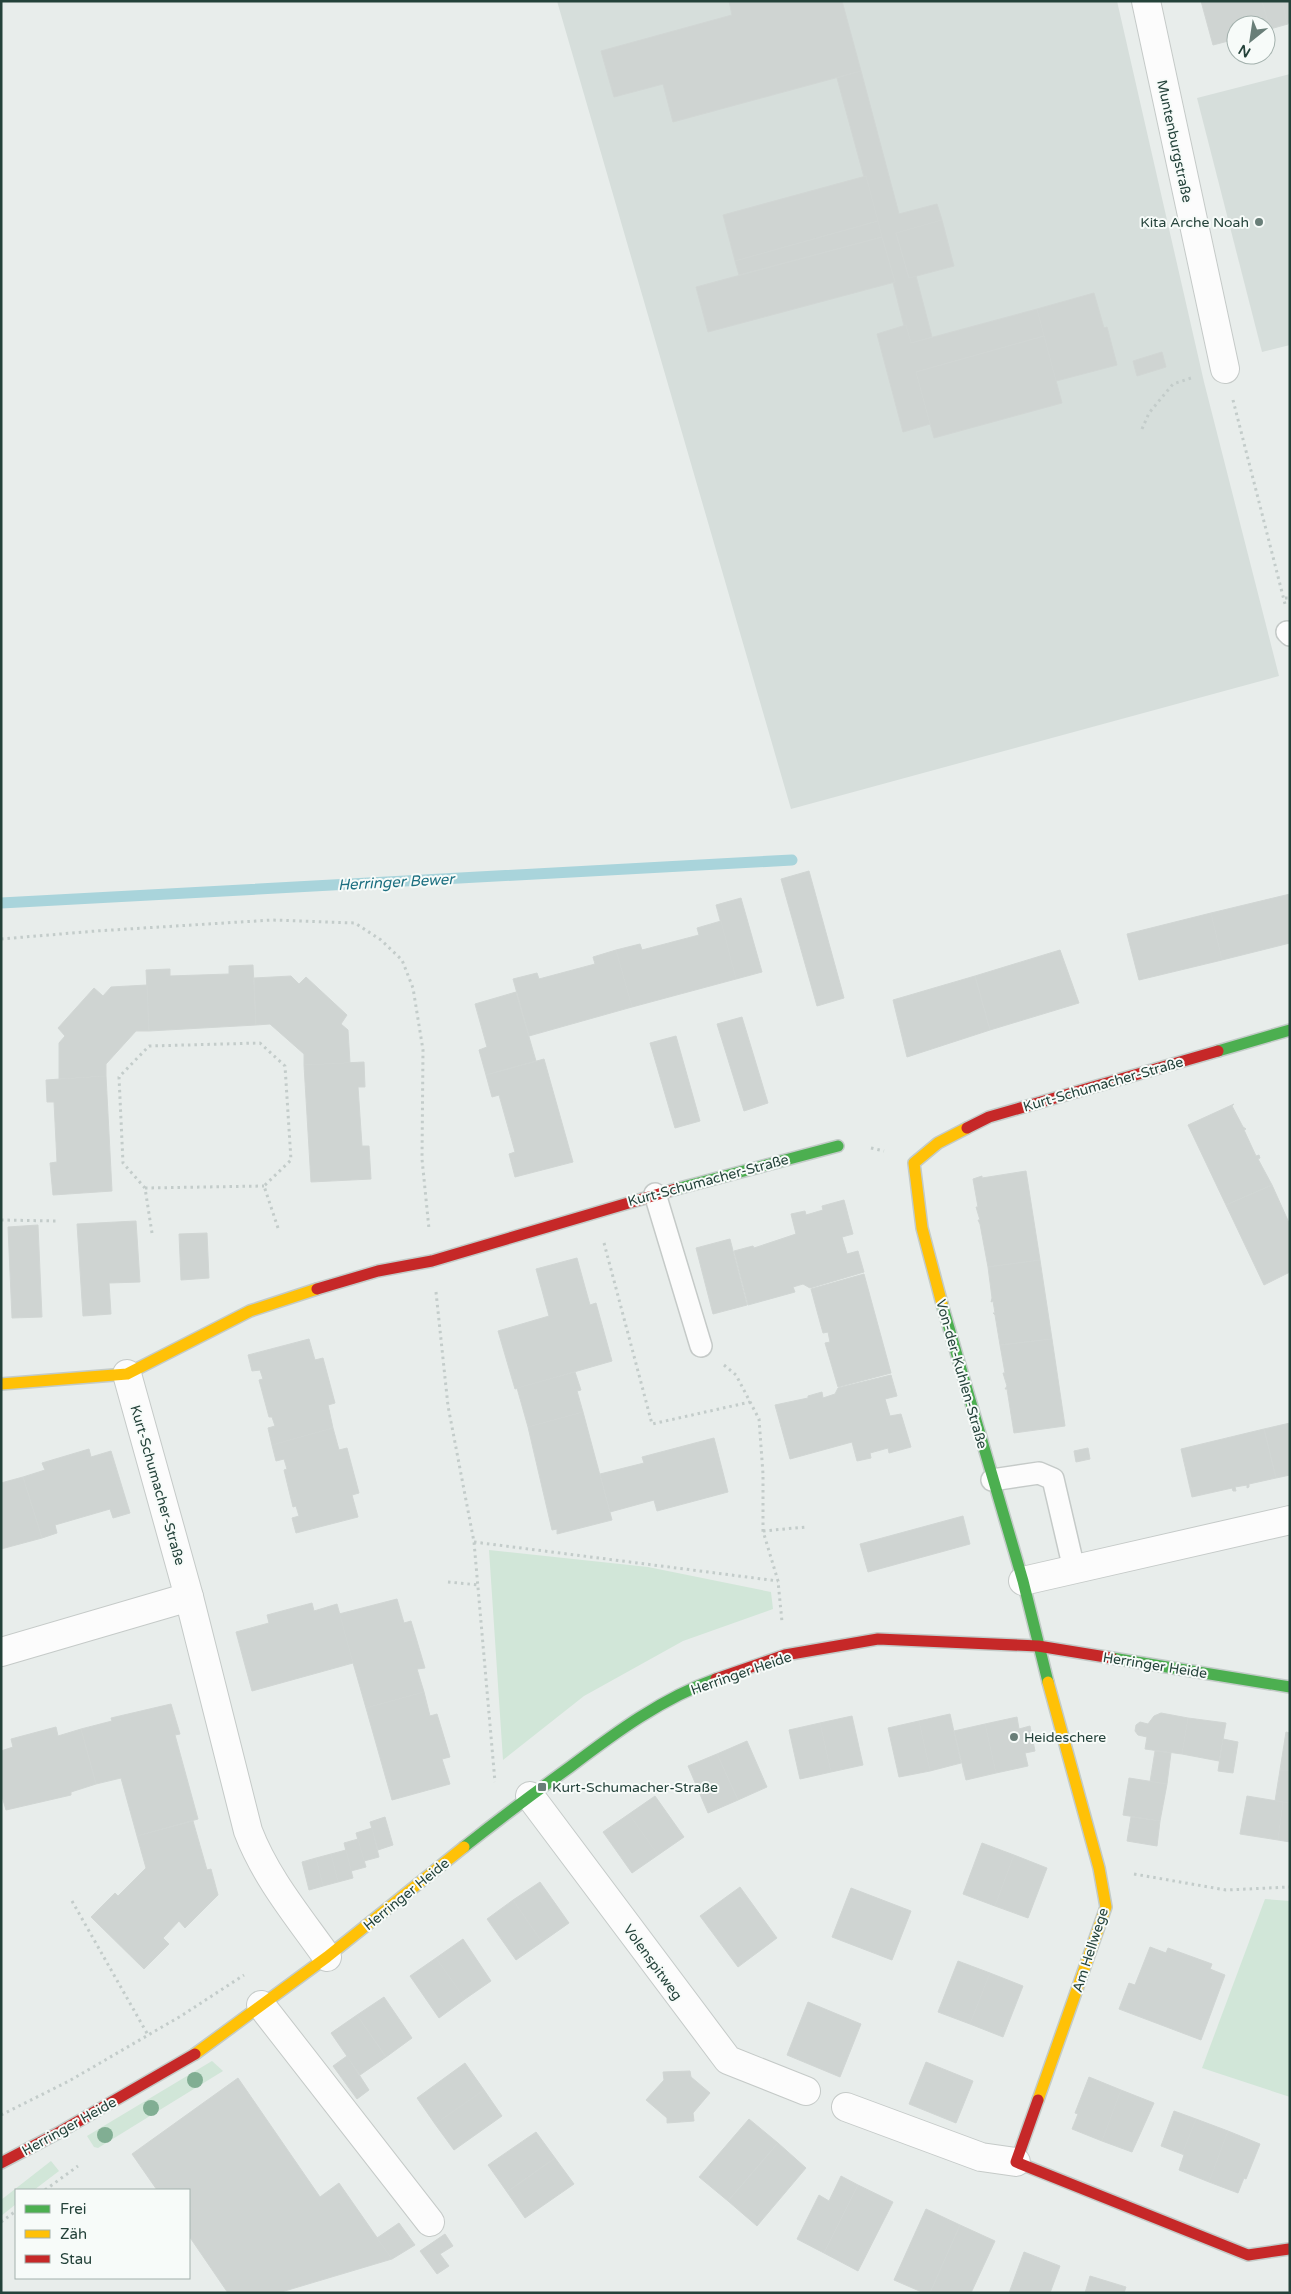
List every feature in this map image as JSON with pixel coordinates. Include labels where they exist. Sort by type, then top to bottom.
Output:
[{"type":"street","name":"Muntenburgstraße","points":[[1146,1],[1225,369]]},
{"type":"street","name":"Kurt-Schumacher-Straße","points":[[914,1163],[938,1143],[989,1117],[1290,1030]]},
{"type":"street","name":"Kurt-Schumacher-Straße","points":[[1,1384],[127,1374],[250,1311],[286,1299],[378,1271],[432,1261],[655,1194],[838,1146]]},
{"type":"street","name":"Von-der-Kuhlen-Straße","points":[[914,1163],[922,1228],[953,1347],[1023,1581],[1038,1646]]},
{"type":"street","name":"Kurt-Schumacher-Straße","points":[[127,1374],[189,1597],[248,1831],[257,1856],[272,1881],[327,1957]]},
{"type":"street","points":[[1023,1581],[1290,1520]]},
{"type":"street","points":[[1,1652],[189,1597]]},
{"type":"street","name":"Herringer Heide","points":[[1,2163],[58,2133],[198,2052],[327,1957],[530,1796],[640,1717],[702,1684],[785,1655],[878,1639],[1038,1646],[1290,1688]]},
{"type":"street","name":"Am Hellwege","points":[[1016,2162],[1106,1907],[1099,1868],[1038,1646]]},
{"type":"street","name":"Volenspitweg","points":[[530,1796],[728,2060],[806,2091]]},
{"type":"street","points":[[261,2004],[430,2222]]},
{"type":"street","points":[[846,2107],[981,2158],[1016,2162],[1248,2255],[1289,2249]]},
{"type":"lane","points":[[655,1194],[701,1346]]},
{"type":"lane","points":[[992,1480],[1040,1472],[1053,1479],[1074,1569]]},
{"type":"path","points":[[1142,429],[1149,413],[1173,384],[1225,369],[1285,598],[1288,633]]},
{"type":"path","points":[[1285,598],[1290,598]]},
{"type":"path","points":[[146,1188],[264,1186],[291,1160],[285,1066],[260,1043],[149,1046],[119,1077],[122,1163],[146,1188],[152,1233]]},
{"type":"path","points":[[838,1146],[878,1148],[914,1163]]},
{"type":"path","points":[[264,1186],[278,1228]]},
{"type":"path","points":[[593,1212],[600,1230],[652,1424],[750,1402]]},
{"type":"path","points":[[1,1220],[56,1221]]},
{"type":"path","points":[[701,1346],[736,1375],[758,1419],[763,1474],[764,1531],[778,1581],[785,1655]]},
{"type":"path","points":[[764,1531],[806,1527]]},
{"type":"path","points":[[474,1542],[778,1581]]},
{"type":"path","points":[[448,1582],[479,1585]]},
{"type":"path","points":[[1099,1868],[1226,1890],[1290,1887]]},
{"type":"path","points":[[72,1901],[148,2035]]},
{"type":"path","points":[[1,2116],[69,2081],[148,2035],[246,1973]]},
{"type":"path","points":[[46,2189],[78,2166]]},
{"type":"path","points":[[1,2222],[15,2212]]},
{"type":"shaded area","points":[[557,1],[1117,1],[1204,382],[1279,676],[791,809]]},
{"type":"shaded area","name":"Kita Arche Noah","points":[[1290,74],[1290,345],[1262,352],[1197,98]]},
{"type":"green space","points":[[489,1550],[648,1567],[771,1592],[773,1609],[683,1641],[584,1696],[503,1760]]},
{"type":"green space","points":[[1265,1899],[1290,1901],[1290,2097],[1202,2068]]},
{"type":"green space","points":[[212,2061],[223,2071],[98,2148],[94,2147],[87,2136]]},
{"type":"green space","points":[[51,2161],[59,2171],[35,2189],[15,2189]]},
{"type":"green space","points":[[15,2189],[15,2205],[1,2216],[1,2200]]},
{"type":"building","points":[[729,1],[842,1],[861,71],[673,122],[663,84],[614,97],[601,51],[732,15]]},
{"type":"building","points":[[1201,1],[1262,1],[1266,15],[1226,15],[1226,42],[1213,45]]},
{"type":"building","points":[[1262,1],[1282,1],[1288,24],[1276,27],[1276,15],[1266,15]]},
{"type":"building","points":[[1282,1],[1290,1],[1290,23],[1287,23]]},
{"type":"building","points":[[861,71],[899,214],[937,204],[942,220],[896,233],[909,278],[916,276],[932,337],[911,343],[906,325],[904,326],[866,176],[864,177],[837,78]]},
{"type":"building","points":[[866,176],[878,221],[735,261],[723,215]]},
{"type":"building","points":[[942,220],[954,266],[909,278],[896,233]]},
{"type":"building","points":[[878,221],[882,237],[739,275],[735,261]]},
{"type":"building","points":[[882,237],[895,282],[708,332],[696,287]]},
{"type":"building","points":[[1094,293],[1104,328],[1107,327],[1117,365],[1056,381],[1037,309]]},
{"type":"building","points":[[1037,309],[1044,336],[916,372],[930,424],[903,432],[877,334],[906,325],[911,343]]},
{"type":"building","points":[[1044,336],[1062,403],[934,438],[916,372]]},
{"type":"building","points":[[1162,352],[1166,367],[1137,376],[1133,361]]},
{"type":"building","points":[[809,871],[844,998],[817,1006],[781,879]]},
{"type":"building","points":[[1290,894],[1290,943],[1222,960],[1211,913]]},
{"type":"building","points":[[741,898],[762,972],[736,979],[716,905]]},
{"type":"building","points":[[1211,913],[1222,960],[1139,980],[1127,934]]},
{"type":"building","points":[[721,921],[736,979],[632,1007],[616,950],[640,944],[642,950],[699,935],[697,928]]},
{"type":"building","points":[[616,950],[632,1007],[529,1036],[513,979],[537,973],[539,979],[595,964],[593,957]]},
{"type":"building","points":[[1060,950],[1079,1003],[990,1030],[975,976]]},
{"type":"building","points":[[253,965],[256,1025],[149,1031],[146,970],[170,969],[170,976],[229,974],[229,966]]},
{"type":"building","points":[[291,976],[299,984],[306,977],[347,1015],[341,1024],[348,1030],[350,1063],[304,1065],[304,1054],[270,1024],[256,1025],[254,978]]},
{"type":"building","points":[[975,976],[990,1030],[907,1057],[893,1000]]},
{"type":"building","points":[[147,985],[149,1031],[136,1031],[106,1064],[106,1076],[59,1079],[59,1043],[65,1036],[58,1028],[94,988],[103,996],[111,987]]},
{"type":"building","points":[[516,992],[536,1061],[486,1075],[479,1050],[487,1047],[475,1004]]},
{"type":"building","points":[[742,1017],[768,1103],[744,1111],[717,1024]]},
{"type":"building","points":[[676,1036],[700,1121],[675,1128],[650,1043]]},
{"type":"building","points":[[544,1059],[573,1162],[515,1177],[509,1154],[515,1152],[499,1095],[492,1097],[486,1075]]},
{"type":"building","points":[[364,1062],[365,1087],[358,1087],[362,1146],[369,1146],[371,1179],[311,1182],[304,1065]]},
{"type":"building","points":[[106,1076],[112,1191],[53,1195],[50,1163],[57,1162],[54,1102],[47,1102],[46,1080]]},
{"type":"building","points":[[1234,1104],[1232,1106],[1243,1127],[1246,1129],[1244,1130],[1256,1156],[1259,1155],[1260,1158],[1258,1159],[1272,1185],[1226,1205],[1188,1125]]},
{"type":"building","points":[[1026,1171],[1040,1260],[988,1267],[978,1220],[980,1220],[976,1207],[978,1207],[973,1179],[982,1176],[982,1178]]},
{"type":"building","points":[[1272,1185],[1290,1225],[1290,1272],[1264,1285],[1226,1205]]},
{"type":"building","points":[[844,1200],[853,1234],[842,1237],[847,1254],[858,1251],[864,1272],[810,1288],[803,1284],[793,1287],[795,1292],[748,1305],[734,1251],[753,1246],[754,1248],[796,1234],[791,1214],[805,1211],[806,1215],[823,1210],[822,1206]]},
{"type":"building","points":[[136,1221],[140,1282],[109,1283],[111,1314],[83,1316],[77,1224]]},
{"type":"building","points":[[38,1225],[42,1317],[12,1318],[8,1227]]},
{"type":"building","points":[[207,1233],[209,1278],[181,1280],[179,1234]]},
{"type":"building","points":[[730,1239],[747,1305],[713,1314],[696,1248]]},
{"type":"building","points":[[577,1258],[590,1305],[596,1303],[612,1361],[515,1389],[498,1331],[549,1316],[536,1269]]},
{"type":"building","points":[[1040,1260],[1052,1339],[1000,1345],[995,1315],[993,1313],[995,1313],[993,1301],[991,1302],[988,1267]]},
{"type":"building","points":[[864,1274],[891,1373],[838,1387],[825,1343],[830,1342],[828,1332],[823,1333],[811,1289]]},
{"type":"building","points":[[309,1339],[315,1360],[323,1358],[335,1403],[328,1405],[333,1428],[272,1445],[268,1428],[275,1426],[272,1417],[269,1417],[259,1380],[263,1379],[260,1370],[252,1371],[248,1355]]},
{"type":"building","points":[[1052,1339],[1065,1426],[1014,1433],[1007,1389],[1005,1389],[1007,1386],[1003,1373],[1005,1373],[1000,1345]]},
{"type":"building","points":[[575,1372],[581,1390],[577,1391],[583,1412],[528,1427],[517,1388]]},
{"type":"building","points":[[891,1375],[897,1396],[885,1399],[890,1416],[901,1414],[911,1447],[889,1453],[888,1448],[870,1453],[871,1458],[857,1461],[852,1442],[790,1459],[775,1405],[808,1398],[808,1396],[822,1392],[823,1398],[835,1394],[838,1388]]},
{"type":"building","points":[[583,1412],[612,1520],[557,1534],[557,1529],[552,1530],[528,1427]]},
{"type":"building","points":[[1290,1423],[1290,1475],[1276,1478],[1264,1429]]},
{"type":"building","points":[[333,1428],[339,1450],[347,1448],[359,1493],[352,1495],[358,1517],[296,1533],[292,1518],[299,1516],[296,1506],[293,1507],[284,1470],[287,1469],[284,1459],[276,1461],[272,1445]]},
{"type":"building","points":[[1264,1429],[1276,1478],[1249,1484],[1247,1488],[1247,1485],[1235,1487],[1236,1491],[1233,1491],[1232,1488],[1192,1497],[1181,1449]]},
{"type":"building","points":[[714,1438],[728,1492],[657,1511],[654,1500],[610,1512],[600,1474],[644,1463],[642,1457]]},
{"type":"building","points":[[1088,1448],[1090,1459],[1076,1462],[1074,1451]]},
{"type":"building","points":[[89,1449],[91,1457],[111,1451],[130,1513],[113,1518],[110,1509],[55,1525],[57,1533],[42,1538],[23,1477],[45,1470],[42,1463]]},
{"type":"building","points":[[23,1477],[42,1538],[1,1549],[1,1483]]},
{"type":"building","points":[[963,1516],[970,1544],[868,1572],[860,1544]]},
{"type":"building","points":[[397,1599],[404,1623],[411,1621],[425,1668],[417,1669],[424,1692],[366,1708],[339,1614]]},
{"type":"building","points":[[312,1603],[314,1611],[337,1604],[353,1663],[252,1691],[236,1632],[269,1623],[267,1615]]},
{"type":"building","points":[[424,1692],[430,1716],[437,1714],[450,1757],[442,1759],[450,1784],[392,1800],[366,1708]]},
{"type":"building","points":[[171,1704],[180,1734],[175,1735],[198,1819],[137,1836],[121,1778],[96,1784],[81,1729],[112,1721],[111,1718]]},
{"type":"building","points":[[1161,1713],[1188,1718],[1182,1754],[1145,1749],[1147,1737],[1138,1735],[1135,1731],[1136,1725],[1140,1722],[1148,1724],[1154,1716]]},
{"type":"building","points":[[950,1714],[961,1763],[930,1771],[919,1721]]},
{"type":"building","points":[[852,1716],[863,1765],[831,1772],[820,1723]]},
{"type":"building","points":[[1017,1717],[1019,1729],[1030,1726],[1035,1751],[1025,1753],[1028,1766],[996,1773],[985,1724]]},
{"type":"building","points":[[1188,1718],[1226,1723],[1219,1761],[1182,1754]]},
{"type":"building","points":[[919,1721],[930,1771],[899,1777],[888,1728]]},
{"type":"building","points":[[820,1723],[831,1772],[800,1779],[789,1730]]},
{"type":"building","points":[[985,1724],[996,1773],[966,1780],[954,1731]]},
{"type":"building","points":[[56,1727],[58,1736],[81,1729],[96,1784],[71,1792],[71,1795],[6,1810],[1,1793],[1,1751],[13,1747],[11,1739]]},
{"type":"building","points":[[1286,1732],[1290,1733],[1290,1771],[1280,1770]]},
{"type":"building","points":[[1223,1739],[1238,1742],[1233,1773],[1218,1771]]},
{"type":"building","points":[[747,1741],[767,1787],[738,1800],[717,1754]]},
{"type":"building","points":[[1155,1751],[1171,1753],[1167,1784],[1150,1782]]},
{"type":"building","points":[[717,1754],[738,1800],[708,1813],[688,1766]]},
{"type":"building","points":[[1280,1770],[1290,1771],[1290,1803],[1275,1801]]},
{"type":"building","points":[[1129,1778],[1167,1784],[1160,1821],[1123,1815]]},
{"type":"building","points":[[655,1796],[684,1837],[658,1855],[629,1814]]},
{"type":"building","points":[[1247,1796],[1283,1802],[1278,1840],[1240,1834]]},
{"type":"building","points":[[1283,1802],[1290,1803],[1290,1842],[1278,1840]]},
{"type":"building","points":[[629,1814],[658,1855],[632,1873],[603,1832]]},
{"type":"building","points":[[385,1817],[393,1845],[378,1850],[370,1822]]},
{"type":"building","points":[[1131,1817],[1160,1821],[1157,1846],[1127,1841]]},
{"type":"building","points":[[193,1821],[207,1870],[211,1869],[218,1895],[185,1928],[179,1921],[163,1938],[169,1944],[144,1969],[91,1917],[115,1893],[118,1896],[146,1868],[137,1836]]},
{"type":"building","points":[[372,1828],[379,1857],[364,1861],[356,1833]]},
{"type":"building","points":[[358,1839],[366,1867],[351,1871],[344,1843]]},
{"type":"building","points":[[982,1843],[1014,1855],[995,1906],[963,1894]]},
{"type":"building","points":[[346,1850],[353,1878],[338,1882],[331,1854]]},
{"type":"building","points":[[331,1854],[338,1882],[323,1886],[316,1858]]},
{"type":"building","points":[[1014,1855],[1047,1868],[1028,1918],[995,1906]]},
{"type":"building","points":[[316,1858],[323,1886],[309,1890],[302,1862]]},
{"type":"building","points":[[540,1882],[569,1923],[542,1942],[513,1900]]},
{"type":"building","points":[[740,1887],[777,1938],[738,1967],[700,1916]]},
{"type":"building","points":[[851,1888],[911,1911],[892,1960],[832,1937]]},
{"type":"building","points":[[513,1900],[542,1942],[516,1960],[487,1919]]},
{"type":"building","points":[[463,1939],[491,1981],[465,1999],[436,1958]]},
{"type":"building","points":[[1150,1947],[1166,1953],[1168,1948],[1212,1964],[1210,1969],[1225,1975],[1201,2040],[1119,2009],[1129,1983],[1135,1985]]},
{"type":"building","points":[[436,1958],[465,1999],[439,2018],[410,1976]]},
{"type":"building","points":[[958,1961],[990,1973],[970,2024],[938,2012]]},
{"type":"building","points":[[990,1973],[1023,1986],[1003,2037],[970,2024]]},
{"type":"building","points":[[384,1997],[412,2038],[386,2057],[357,2015]]},
{"type":"building","points":[[808,2002],[861,2024],[840,2077],[787,2055]]},
{"type":"building","points":[[357,2015],[386,2057],[360,2075],[331,2033]]},
{"type":"building","points":[[347,2056],[369,2090],[357,2099],[333,2066]]},
{"type":"building","points":[[926,2062],[973,2081],[956,2123],[909,2104]]},
{"type":"building","points":[[465,2063],[484,2090],[435,2124],[417,2098]]},
{"type":"building","points":[[690,2071],[691,2077],[710,2093],[693,2113],[694,2121],[667,2123],[667,2118],[646,2100],[664,2080],[663,2072]]},
{"type":"building","points":[[1089,2077],[1121,2090],[1102,2141],[1072,2129],[1078,2114],[1075,2113]]},
{"type":"building","points":[[238,2078],[320,2197],[339,2183],[392,2259],[278,2293],[228,2293],[190,2237],[190,2189],[156,2189],[132,2154]]},
{"type":"building","points":[[484,2090],[502,2116],[454,2150],[435,2124]]},
{"type":"building","points":[[1121,2090],[1154,2103],[1132,2152],[1102,2141]]},
{"type":"building","points":[[1174,2111],[1196,2119],[1182,2154],[1161,2146]]},
{"type":"building","points":[[749,2119],[778,2143],[728,2201],[699,2177]]},
{"type":"building","points":[[1196,2119],[1228,2131],[1209,2182],[1179,2170],[1184,2155],[1182,2154]]},
{"type":"building","points":[[1228,2131],[1260,2144],[1246,2179],[1244,2178],[1238,2193],[1209,2182]]},
{"type":"building","points":[[536,2132],[555,2158],[507,2192],[488,2165]]},
{"type":"building","points":[[778,2143],[806,2168],[757,2226],[728,2201]]},
{"type":"building","points":[[555,2158],[574,2184],[525,2218],[507,2192]]},
{"type":"building","points":[[841,2176],[858,2185],[824,2253],[797,2239],[819,2195],[829,2201]]},
{"type":"building","points":[[858,2185],[893,2202],[858,2271],[824,2253]]},
{"type":"building","points":[[926,2209],[960,2225],[930,2293],[924,2293],[894,2280]]},
{"type":"building","points":[[399,2223],[415,2245],[392,2259],[377,2238]]},
{"type":"building","points":[[960,2225],[995,2241],[971,2293],[930,2293]]},
{"type":"building","points":[[445,2234],[453,2246],[440,2254],[449,2266],[437,2274],[420,2251]]},
{"type":"building","points":[[1024,2252],[1060,2266],[1050,2293],[1009,2293]]},
{"type":"building","points":[[1090,2276],[1126,2287],[1124,2293],[1085,2293]]},
{"type":"waterway","name":"Herringer Bewer","points":[[1,903],[792,860]]},
{"type":"traffic: fast","points":[[1218,1051],[1290,1030]]},
{"type":"traffic: fast","points":[[676,1189],[838,1146]]},
{"type":"traffic: fast","points":[[942,1304],[1023,1581],[1048,1682]]},
{"type":"traffic: fast","points":[[1112,1658],[1290,1687]]},
{"type":"traffic: fast","points":[[464,1847],[622,1729],[658,1706],[716,1679]]},
{"type":"traffic: slow","points":[[942,1304],[922,1228],[914,1163],[938,1143],[967,1128]]},
{"type":"traffic: slow","points":[[1,1384],[127,1374],[250,1311],[317,1289]]},
{"type":"traffic: slow","points":[[1038,2100],[1106,1907],[1099,1868],[1048,1682]]},
{"type":"traffic: slow","points":[[195,2054],[327,1957],[464,1847]]},
{"type":"traffic: jam","points":[[967,1128],[989,1117],[1218,1051]]},
{"type":"traffic: jam","points":[[317,1289],[378,1271],[432,1261],[676,1189]]},
{"type":"traffic: jam","points":[[716,1679],[785,1655],[878,1639],[1038,1646],[1112,1658]]},
{"type":"traffic: jam","points":[[1,2163],[58,2133],[195,2054]]},
{"type":"traffic: jam","points":[[1038,2100],[1016,2162],[1248,2255],[1289,2249]]},
{"type":"place","name":"Kita Arche Noah","points":[[1259,222]]},
{"type":"place","name":"Heideschere","points":[[1014,1737]]},
{"type":"place","name":"Kurt-Schumacher-Straße","points":[[542,1787]]}]
